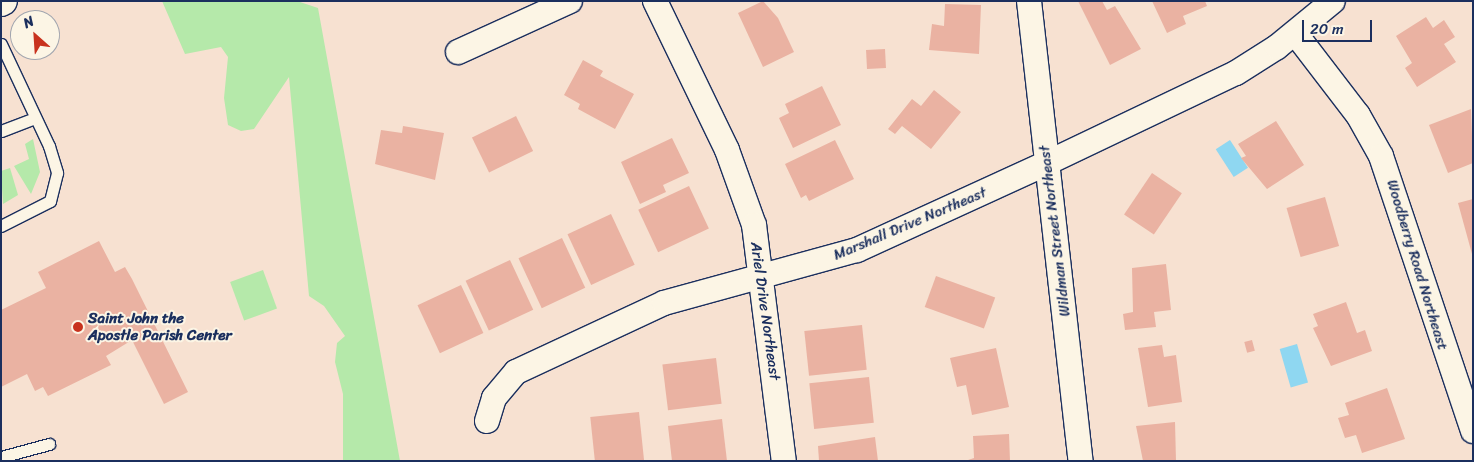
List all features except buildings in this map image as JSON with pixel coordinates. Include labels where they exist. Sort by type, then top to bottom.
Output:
[{"type":"street","points":[[458,52],[570,1]]},
{"type":"street","name":"Ariel Drive Northeast","points":[[655,1],[738,176],[763,277],[784,461]]},
{"type":"street","name":"Wildman Street Northeast","points":[[1029,1],[1082,461]]},
{"type":"street","name":"Marshall Drive Northeast","points":[[486,421],[494,398],[516,372],[664,303],[857,250],[1047,163],[1236,73],[1295,33],[1333,1]]},
{"type":"street","name":"Woodberry Road Northeast","points":[[1295,33],[1358,115],[1381,156],[1401,204],[1431,317],[1473,431]]},
{"type":"lane","points":[[1,44],[5,66],[35,118],[57,173],[55,192],[50,201],[1,226]]},
{"type":"lane","points":[[1,131],[35,118]]},
{"type":"lane","points":[[1,457],[48,444]]},
{"type":"green space","points":[[162,1],[297,1],[318,8],[400,461],[343,461],[343,394],[335,362],[337,343],[345,336],[324,306],[309,296],[289,77],[254,129],[241,131],[228,125],[224,98],[228,57],[221,47],[185,54]]},
{"type":"green space","points":[[33,139],[40,172],[31,194],[14,166],[29,159],[25,144]]},
{"type":"green space","points":[[10,168],[18,195],[3,204],[1,171]]},
{"type":"green space","points":[[263,270],[277,309],[244,320],[230,282]]},
{"type":"water","points":[[1230,140],[1248,168],[1234,177],[1216,149]]},
{"type":"water","points":[[1297,344],[1308,382],[1291,387],[1280,349]]},
{"type":"place","name":"Saint John the Apostle Parish Center","points":[[78,327]]}]
